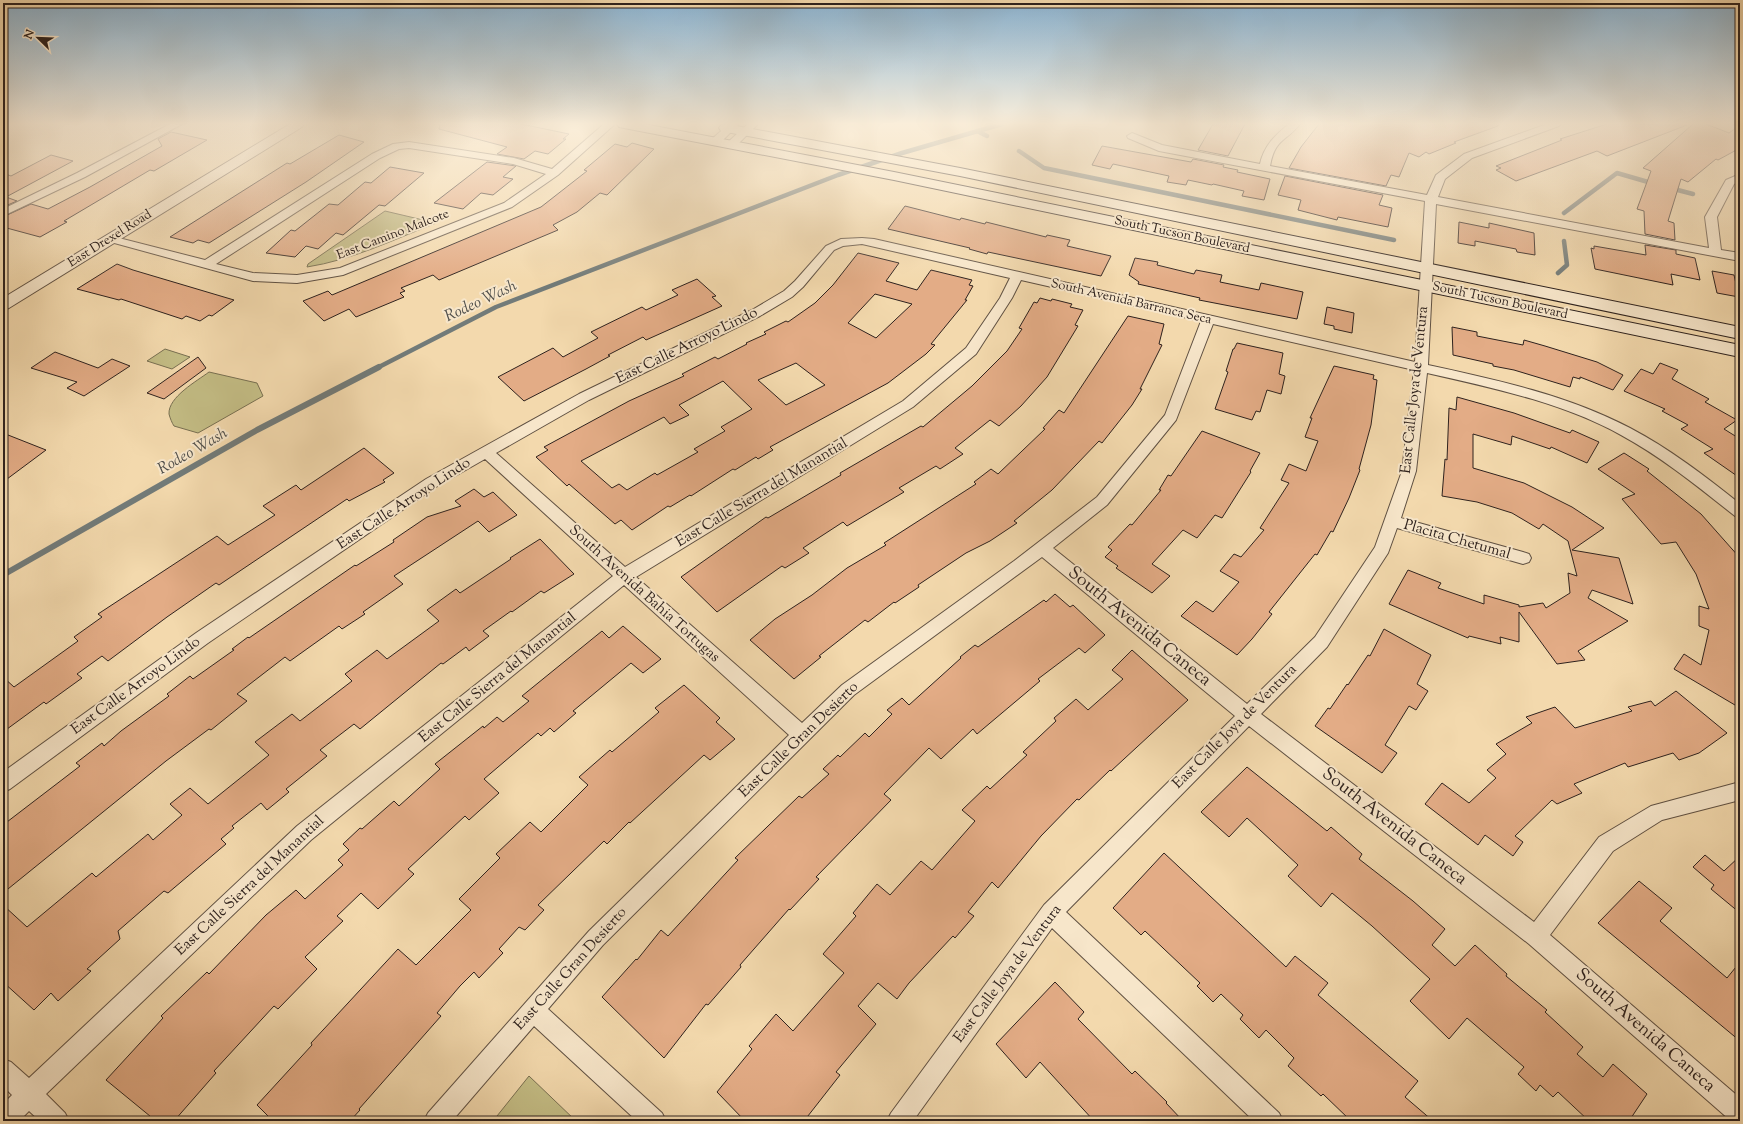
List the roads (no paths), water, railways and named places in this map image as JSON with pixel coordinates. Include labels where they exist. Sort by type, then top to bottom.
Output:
[{"type":"main road","name":"South Tucson Boulevard","points":[[892,176],[1740,333]]},
{"type":"main road","name":"South Tucson Boulevard","points":[[975,176],[1427,276],[1740,351]]},
{"type":"street","points":[[3,213],[78,176]]},
{"type":"street","name":"East Drexel Road","points":[[3,305],[212,176]]},
{"type":"street","points":[[206,265],[344,176]]},
{"type":"street","name":"East Camino Malcote","points":[[111,238],[253,277],[297,279],[343,271],[508,205],[549,176]]},
{"type":"street","points":[[1308,176],[1740,257]]},
{"type":"street","name":"East Calle Joya de Ventura","points":[[899,1121],[1051,912],[1321,642],[1382,549],[1409,471],[1421,368],[1431,200],[1441,176]]},
{"type":"street","points":[[1716,253],[1711,217],[1730,182],[1740,177]]},
{"type":"street","name":"South Avenida Barranca Seca","points":[[839,238],[874,243],[1507,387],[1573,408],[1637,431],[1740,512]]},
{"type":"street","name":"East Calle Arroyo Lindo","points":[[3,783],[202,638],[431,483],[584,397],[756,313],[782,298],[799,284],[839,238]]},
{"type":"street","name":"East Calle Sierra del Manantial","points":[[3,1121],[29,1094],[304,833],[624,576],[908,404],[971,351],[1006,298],[1017,276]]},
{"type":"street","name":"East Calle Gran Desierto","points":[[436,1121],[596,938],[848,690],[1042,548],[1102,501],[1172,417],[1208,320]]},
{"type":"street","name":"South Avenida Bahia Tortugas","points":[[486,452],[802,735]]},
{"type":"street","name":"Placita Chetumal","points":[[1392,521],[1523,558]]},
{"type":"street","name":"South Avenida Caneca","points":[[1042,548],[1248,715],[1536,937],[1740,1113]]},
{"type":"street","points":[[1536,937],[1606,844],[1658,812],[1740,791]]},
{"type":"street","points":[[1051,912],[1271,1121]]},
{"type":"street","points":[[533,1010],[654,1121]]},
{"type":"street","points":[[3,1070],[57,1121]]},
{"type":"waterway","name":"Rodeo Wash","points":[[377,368],[496,307],[834,176]]},
{"type":"waterway","points":[[1085,176],[1394,240]]},
{"type":"waterway","points":[[1564,213],[1612,176]]},
{"type":"waterway","points":[[1629,176],[1655,184]]},
{"type":"waterway","points":[[1670,188],[1693,194]]},
{"type":"waterway","points":[[1558,273],[1567,265],[1564,241]]},
{"type":"waterway","name":"Rodeo Wash","points":[[3,575],[257,430],[379,367]]}]
